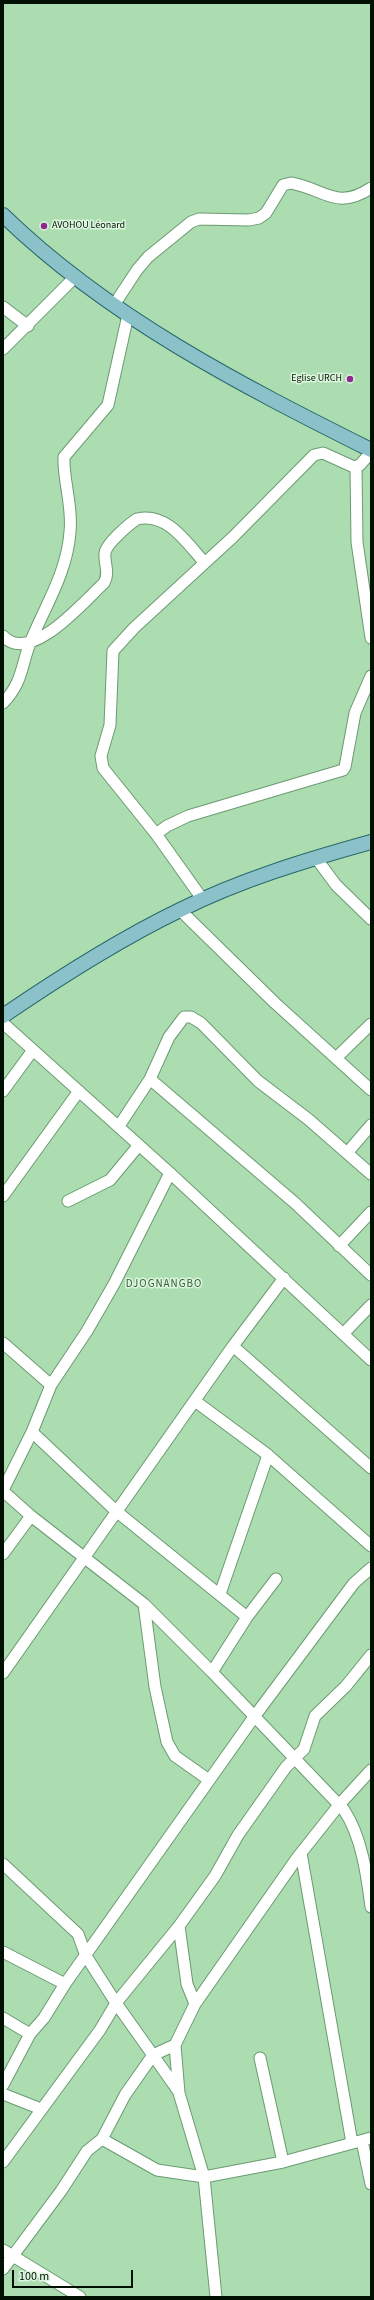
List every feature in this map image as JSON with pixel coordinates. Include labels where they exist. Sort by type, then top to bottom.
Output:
[{"type":"main road","points":[[3,215],[76,276],[114,305],[159,336],[290,409],[371,451]]},
{"type":"main road","points":[[3,1016],[79,965],[180,910],[316,858],[371,842]]},
{"type":"street","points":[[114,305],[137,270],[148,257],[195,219],[259,218],[266,213],[283,185],[291,183],[338,200],[352,198],[371,188]]},
{"type":"street","points":[[3,349],[28,326],[76,276]]},
{"type":"street","points":[[3,307],[28,326]]},
{"type":"street","points":[[3,703],[16,686],[23,670],[30,643],[49,605],[68,550],[71,512],[64,457],[108,405],[128,315]]},
{"type":"street","points":[[371,451],[356,467],[358,542],[371,638]]},
{"type":"street","points":[[203,900],[156,834],[108,776],[102,765],[101,756],[110,725],[113,655],[117,647],[134,628],[185,583],[204,562],[233,537],[314,455],[323,453],[356,467]]},
{"type":"street","points":[[3,636],[10,642],[30,643],[54,630],[104,583],[108,574],[105,555],[107,547],[137,519],[157,518],[178,532],[204,562]]},
{"type":"street","points":[[156,834],[167,826],[188,816],[342,770],[345,767],[354,713],[371,676]]},
{"type":"street","points":[[316,858],[336,885],[371,919]]},
{"type":"street","points":[[180,910],[270,998],[371,1090]]},
{"type":"street","points":[[119,1126],[150,1079],[175,1027],[184,1017],[191,1017],[201,1023],[263,1085],[308,1120],[371,1174]]},
{"type":"street","points":[[3,1023],[170,1172],[371,1360]]},
{"type":"street","points":[[336,1058],[371,1024]]},
{"type":"street","points":[[3,1091],[33,1050]]},
{"type":"street","points":[[150,1079],[295,1203],[371,1275]]},
{"type":"street","points":[[3,1196],[79,1091]]},
{"type":"street","points":[[346,1153],[371,1125]]},
{"type":"street","points":[[68,1201],[110,1180],[139,1145]]},
{"type":"street","points":[[170,1172],[114,1284],[87,1331],[51,1385],[32,1432],[3,1491],[31,1516],[144,1604],[212,1672],[339,1805],[349,1817],[356,1834],[370,1893],[371,1907]]},
{"type":"street","points":[[339,1246],[371,1212]]},
{"type":"street","points":[[3,1673],[233,1346],[284,1278]]},
{"type":"street","points":[[343,1334],[371,1305]]},
{"type":"street","points":[[3,1343],[51,1385]]},
{"type":"street","points":[[233,1346],[371,1468]]},
{"type":"street","points":[[195,1401],[268,1455],[371,1546]]},
{"type":"street","points":[[32,1432],[116,1511],[247,1617]]},
{"type":"street","points":[[220,1594],[268,1455]]},
{"type":"street","points":[[3,1554],[31,1516]]},
{"type":"street","points":[[3,2084],[30,2034],[44,2018],[65,1984],[254,1717],[354,1583],[371,1568]]},
{"type":"street","points":[[212,1672],[247,1617],[276,1579]]},
{"type":"street","points":[[144,1604],[154,1687],[167,1742],[175,1756],[210,1780]]},
{"type":"street","points":[[3,2162],[100,2030],[116,2003],[180,1926],[214,1876],[238,1835],[294,1759],[307,1744],[314,1716],[346,1686],[371,1655]]},
{"type":"street","points":[[216,2297],[204,2177],[179,2093],[175,2045],[195,2004],[300,1853],[339,1805],[371,1770]]},
{"type":"street","points":[[300,1853],[370,2178]]},
{"type":"street","points":[[4,1868],[78,1934],[86,1956],[116,2003],[179,2093]]},
{"type":"street","points":[[180,1926],[187,1984],[195,2004]]},
{"type":"street","points":[[3,1952],[65,1984]]},
{"type":"street","points":[[3,2018],[30,2034]]},
{"type":"street","points":[[3,2269],[61,2191],[75,2166],[94,2144],[102,2139],[125,2095],[153,2054],[175,2045]]},
{"type":"street","points":[[260,2058],[283,2162]]},
{"type":"street","points":[[3,2094],[41,2110]]},
{"type":"street","points":[[102,2139],[157,2170],[204,2177],[283,2162],[362,2141]]},
{"type":"street","points":[[3,2250],[80,2297]]},
{"type":"place","name":"AVOHOU Léonard","points":[[44,226]]},
{"type":"place","name":"Eglise URCH","points":[[350,379]]},
{"type":"district","name":"DJOGNANGBO","points":[[164,1285]]}]
